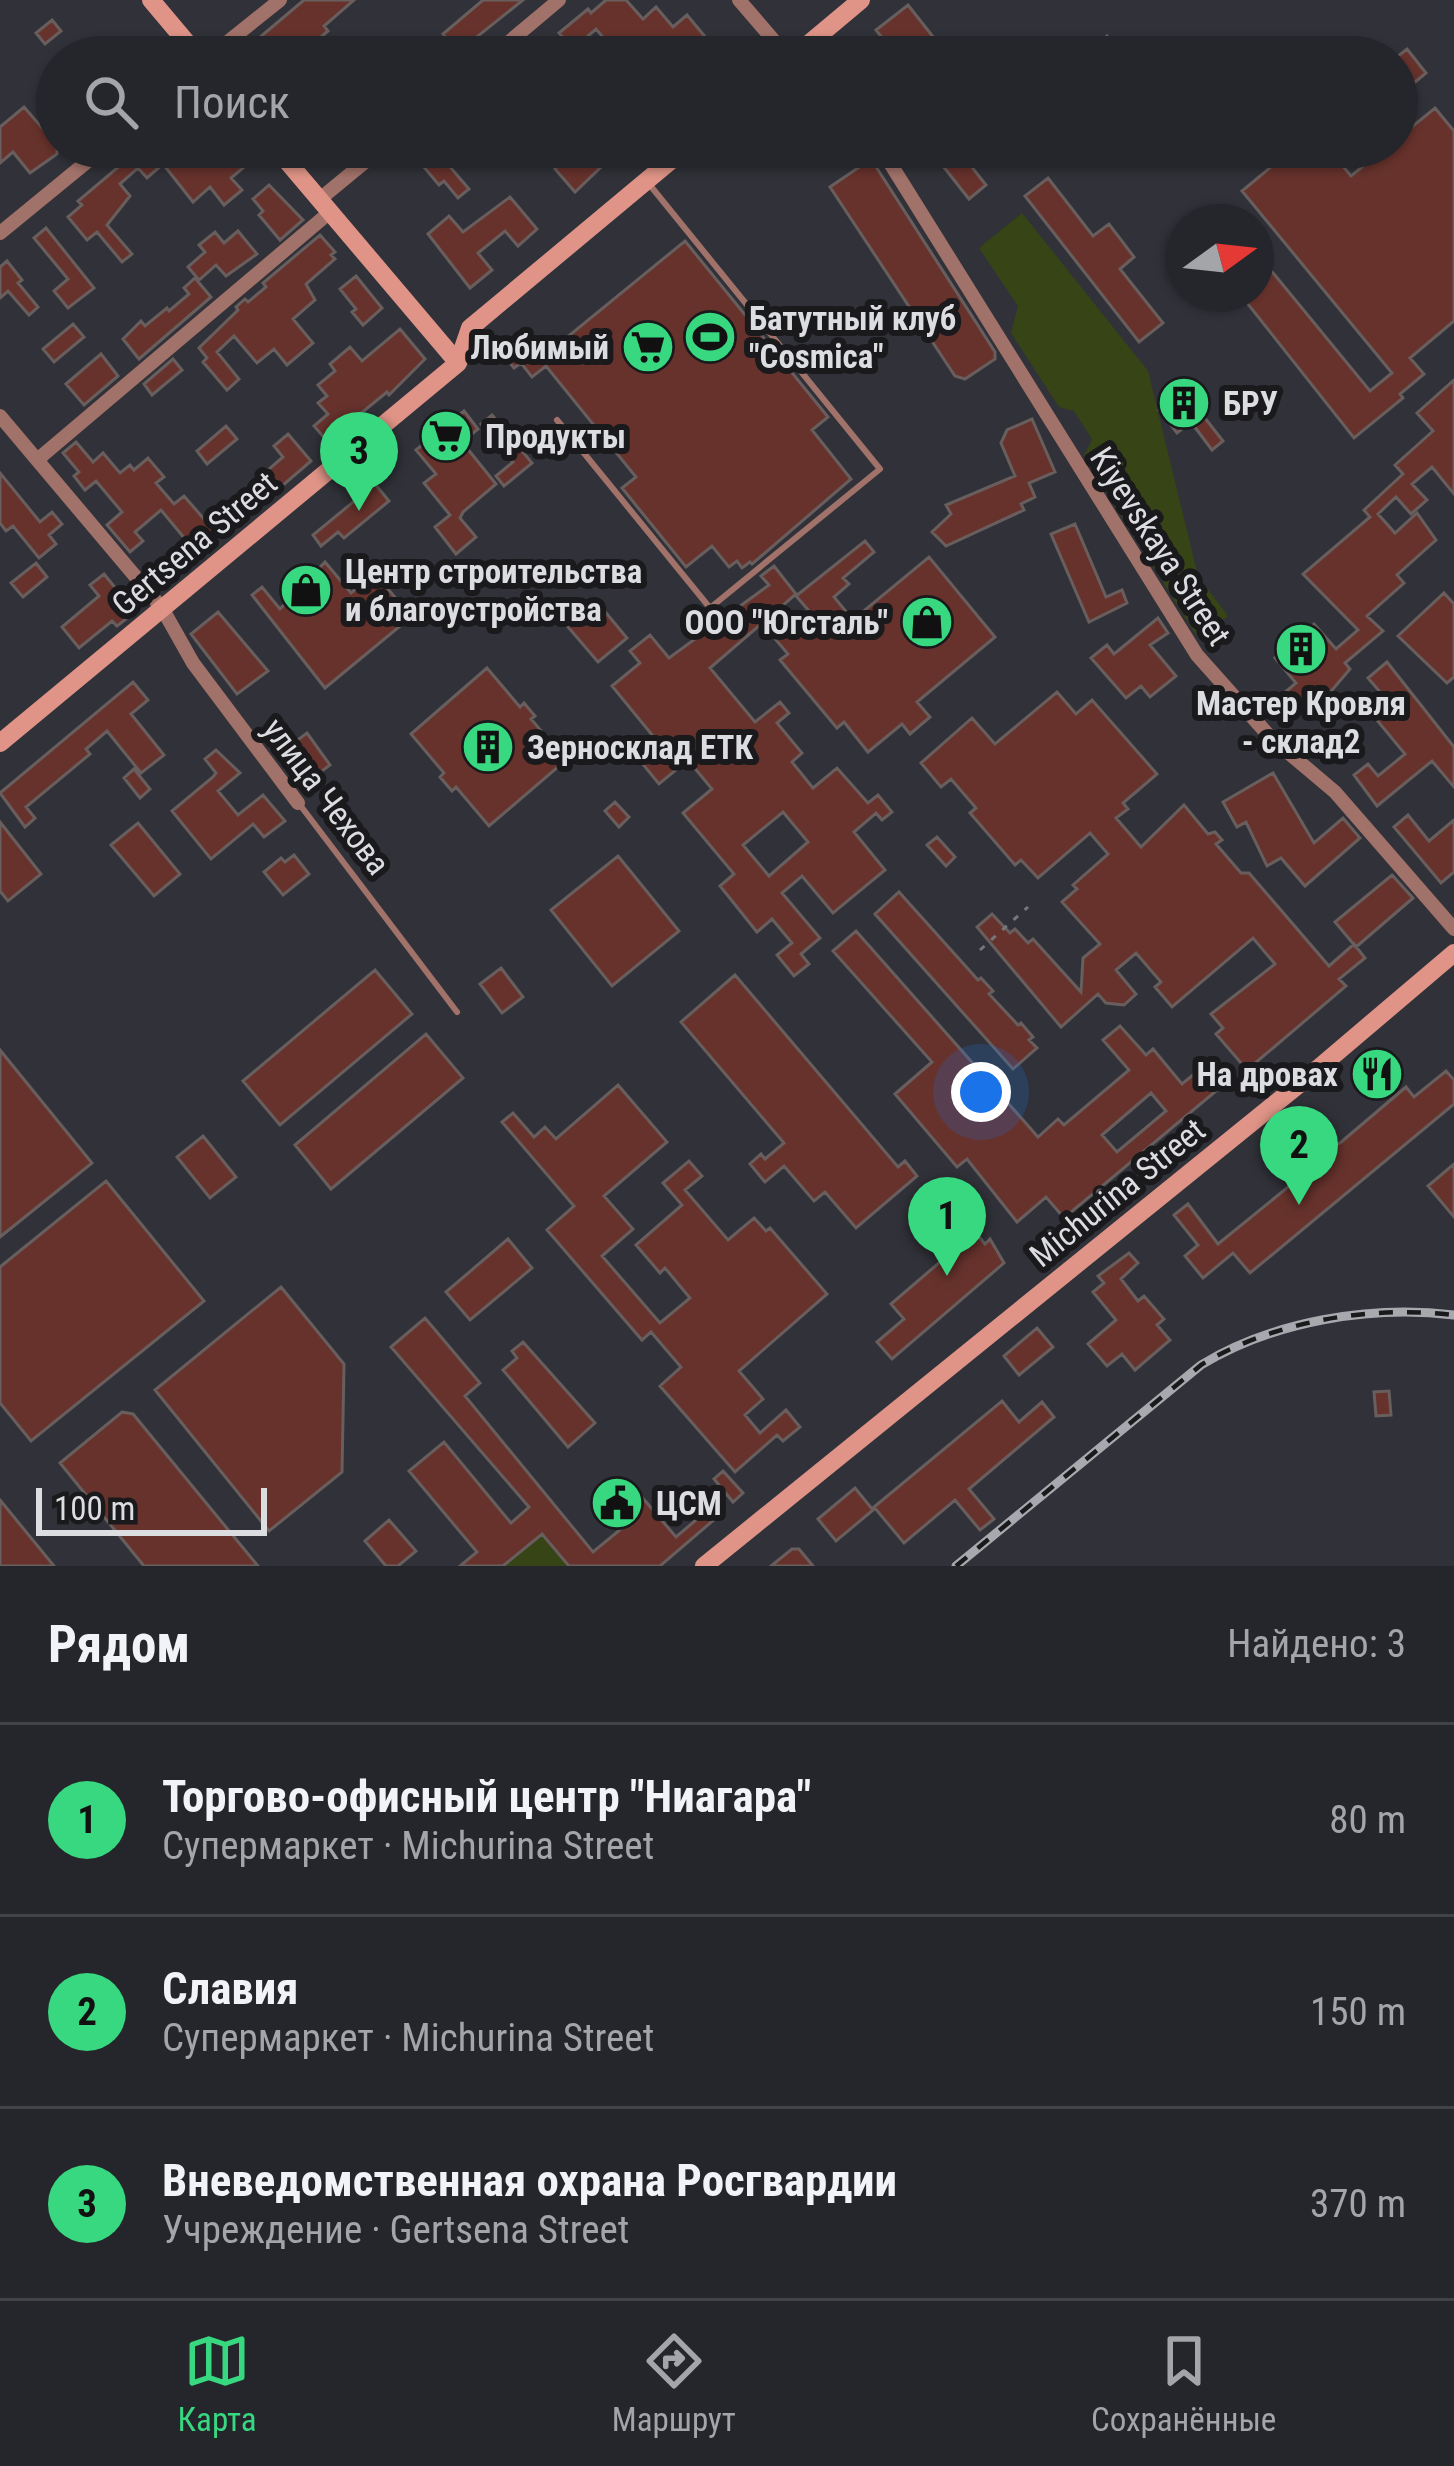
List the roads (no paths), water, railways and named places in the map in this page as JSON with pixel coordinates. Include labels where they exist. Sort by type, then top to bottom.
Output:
[{"type":"street","points":[[151,0],[181,36]]},
{"type":"street","points":[[235,36],[280,0]]},
{"type":"street","points":[[516,36],[559,0]]},
{"type":"street","points":[[739,0],[771,36]]},
{"type":"street","points":[[829,36],[861,0]]},
{"type":"street","points":[[0,233],[79,168]]},
{"type":"street","points":[[293,168],[458,363]]},
{"type":"street","points":[[37,460],[325,206],[362,168]]},
{"type":"street","points":[[458,363],[470,328],[662,168]]},
{"type":"street","name":"Kiyevskaya Street","points":[[893,168],[1196,655],[1271,738],[1335,792],[1454,929]]},
{"type":"street","points":[[429,328],[470,328]]},
{"type":"street","name":"Gertsena Street","points":[[0,743],[458,363]]},
{"type":"street","name":"улица Чехова","points":[[0,416],[162,608],[193,663],[298,802]]},
{"type":"street","name":"Michurina Street","points":[[704,1566],[1454,953]]},
{"type":"lane","points":[[557,420],[710,608],[880,469],[647,181]]},
{"type":"lane","name":"улица Чехова","points":[[298,802],[457,1012]]},
{"type":"railway","points":[[956,1566],[1201,1365],[1229,1350],[1323,1320],[1390,1312],[1454,1315]]},
{"type":"place","name":"Батутный клуб \"Cosmica\"","points":[[710,337]]},
{"type":"place","name":"Любимый","points":[[648,347]]},
{"type":"place","name":"БРУ","points":[[1184,403]]},
{"type":"place","name":"Продукты","points":[[446,436]]},
{"type":"place","name":"Вневедомственная охрана Росгвардии","points":[[359,511]]},
{"type":"place","name":"Центр строительства и благоустройства","points":[[306,590]]},
{"type":"place","name":"ООО \"Югсталь\"","points":[[927,622]]},
{"type":"place","name":"Мастер Кровля - склад2","points":[[1301,649]]},
{"type":"place","name":"Зерносклад ЕТК","points":[[488,747]]},
{"type":"place","name":"На дровах","points":[[1377,1074]]},
{"type":"place","name":"Славия","points":[[1299,1205]]},
{"type":"place","name":"Торгово-офисный центр \"Ниагара\"","points":[[947,1276]]},
{"type":"place","name":"ЦСМ","points":[[617,1503]]}]
